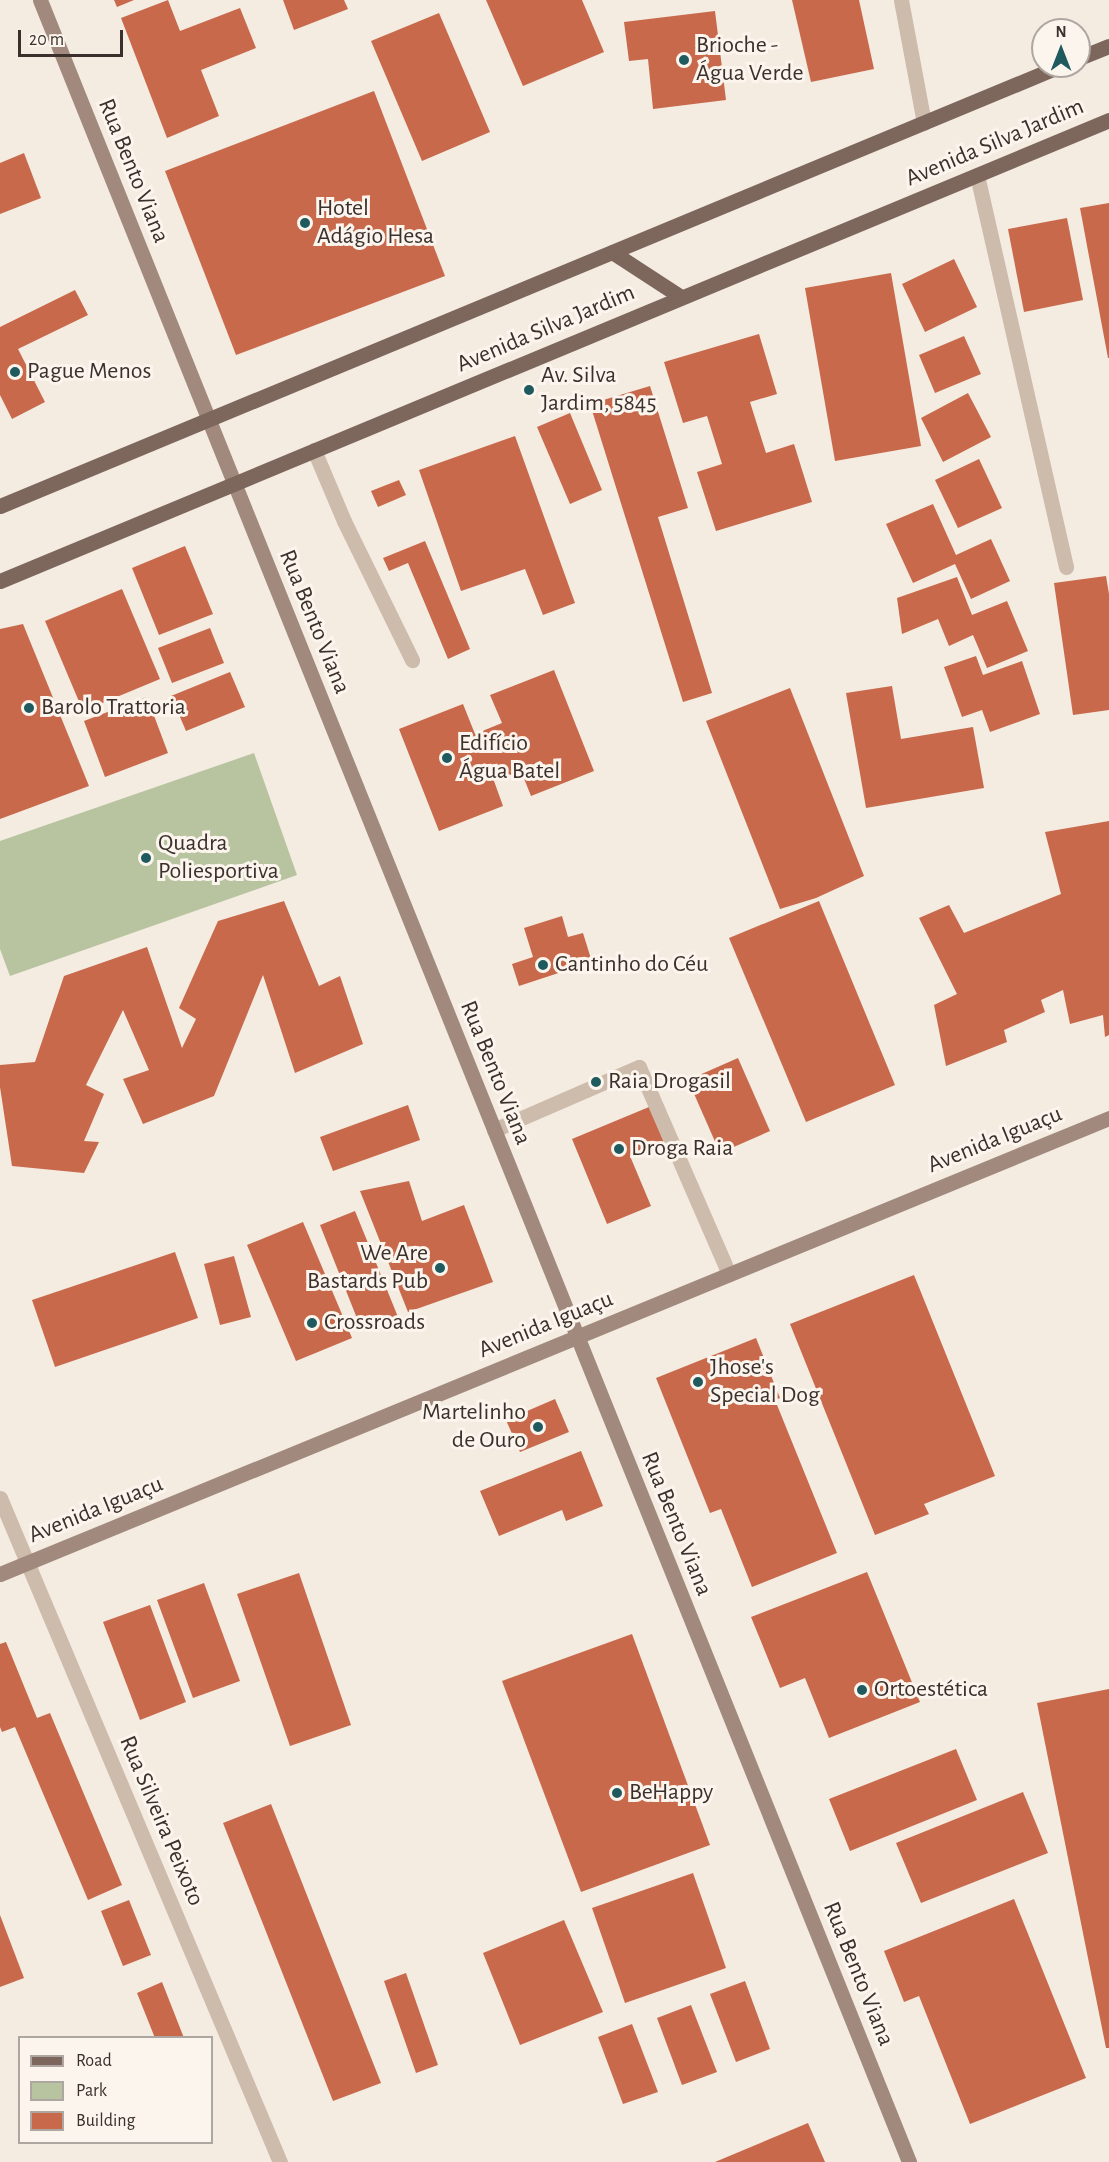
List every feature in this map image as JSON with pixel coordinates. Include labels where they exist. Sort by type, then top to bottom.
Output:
[{"type":"main road","name":"Rua Bento Viana","points":[[40,0],[909,2162]]},
{"type":"main road","name":"Avenida Silva Jardim","points":[[1091,53],[1109,46]]},
{"type":"main road","name":"Avenida Silva Jardim","points":[[0,506],[1031,78]]},
{"type":"main road","name":"Avenida Silva Jardim","points":[[0,581],[1109,120]]},
{"type":"main road","points":[[612,252],[681,297]]},
{"type":"main road","name":"Avenida Iguaçu","points":[[0,1574],[1109,1118]]},
{"type":"street","points":[[901,0],[924,123]]},
{"type":"street","points":[[977,175],[1066,567]]},
{"type":"street","points":[[314,450],[348,529],[376,581],[412,660]]},
{"type":"street","points":[[494,1130],[639,1067],[729,1274]]},
{"type":"street","name":"Rua Silveira Peixoto","points":[[0,1498],[280,2162]]},
{"type":"green space","name":"Quadra Poliesportiva","points":[[254,753],[297,875],[10,976],[0,949],[0,841]]},
{"type":"building","points":[[114,0],[134,0],[117,7]]},
{"type":"building","points":[[168,0],[180,31],[240,8],[256,48],[201,70],[219,116],[167,138],[121,18]]},
{"type":"building","points":[[283,0],[344,0],[348,9],[294,30]]},
{"type":"building","points":[[486,0],[582,0],[604,52],[523,86]]},
{"type":"building","points":[[792,0],[859,0],[874,69],[811,82]]},
{"type":"building","name":"Brioche - Água Verde","points":[[715,11],[726,100],[653,109],[648,59],[629,61],[624,22]]},
{"type":"building","points":[[439,13],[490,132],[422,161],[371,41]]},
{"type":"building","name":"Hotel Adágio Hesa","points":[[374,91],[445,276],[236,355],[165,171]]},
{"type":"building","points":[[24,153],[41,198],[0,214],[0,163]]},
{"type":"building","points":[[1109,203],[1109,358],[1108,358],[1080,208]]},
{"type":"building","points":[[1067,218],[1083,300],[1024,312],[1008,229]]},
{"type":"building","points":[[954,259],[977,307],[925,332],[902,284]]},
{"type":"building","points":[[891,273],[921,446],[835,461],[805,288]]},
{"type":"building","name":"Pague Menos","points":[[75,290],[88,315],[18,349],[45,402],[12,419],[0,395],[0,327]]},
{"type":"building","points":[[759,334],[777,394],[750,402],[766,453],[794,444],[812,502],[716,531],[697,472],[722,464],[707,416],[683,423],[664,362]]},
{"type":"building","points":[[964,336],[981,374],[935,393],[919,355]]},
{"type":"building","points":[[650,386],[688,508],[658,517],[712,693],[683,702],[590,404]]},
{"type":"building","points":[[968,393],[991,437],[943,462],[921,418]]},
{"type":"building","points":[[570,413],[602,490],[570,504],[537,427]]},
{"type":"building","points":[[515,436],[575,603],[543,615],[525,569],[461,591],[419,470]]},
{"type":"building","points":[[979,459],[1002,508],[958,528],[935,480]]},
{"type":"building","points":[[399,480],[406,495],[378,507],[371,491]]},
{"type":"building","points":[[933,504],[956,555],[991,539],[1010,581],[971,599],[955,564],[913,583],[886,524]]},
{"type":"building","points":[[425,541],[470,649],[448,659],[408,563],[389,571],[383,558]]},
{"type":"building","points":[[185,546],[213,614],[159,635],[132,568]]},
{"type":"building","points":[[1106,576],[1109,594],[1109,710],[1073,715],[1054,583]]},
{"type":"building","points":[[957,577],[972,615],[1007,601],[1028,651],[987,668],[973,635],[949,646],[938,619],[902,634],[897,598]]},
{"type":"building","points":[[122,589],[160,679],[83,711],[45,621]]},
{"type":"building","name":"Barolo Trattoria","points":[[23,624],[89,786],[0,819],[0,629]]},
{"type":"building","points":[[210,628],[224,663],[172,683],[158,648]]},
{"type":"building","points":[[976,656],[983,675],[1022,661],[1040,714],[990,732],[982,710],[962,717],[944,667]]},
{"type":"building","points":[[554,670],[594,771],[531,796],[521,771],[494,781],[503,806],[439,831],[399,729],[463,704],[475,734],[502,723],[490,695]]},
{"type":"building","points":[[230,672],[245,707],[186,731],[171,696]]},
{"type":"building","points":[[892,686],[901,739],[973,727],[984,788],[866,808],[846,693]]},
{"type":"building","points":[[790,688],[864,876],[816,898],[780,909],[706,721]]},
{"type":"building","points":[[147,697],[168,753],[105,777],[84,721]]},
{"type":"building","points":[[1109,821],[1109,1035],[1105,1037],[1103,1015],[1070,1024],[1063,990],[1041,1000],[1045,1012],[1004,1030],[1007,1042],[946,1066],[934,1005],[957,994],[919,918],[949,905],[964,933],[1061,894],[1045,832]]},
{"type":"building","points":[[284,901],[319,986],[340,976],[363,1044],[295,1073],[263,975],[214,1096],[143,1124],[123,1079],[149,1070],[123,1010],[86,1085],[104,1094],[84,1141],[99,1142],[84,1173],[12,1166],[0,1087],[0,1065],[35,1062],[64,976],[147,947],[182,1048],[196,1019],[179,1008],[218,921]]},
{"type":"building","points":[[819,901],[895,1085],[806,1122],[729,938]]},
{"type":"building","points":[[562,916],[568,937],[583,933],[592,962],[519,986],[512,964],[533,957],[524,928]]},
{"type":"building","points":[[738,1058],[770,1131],[720,1153],[688,1080]]},
{"type":"building","points":[[408,1105],[420,1140],[333,1171],[320,1137]]},
{"type":"building","points":[[649,1107],[664,1142],[630,1156],[651,1206],[607,1224],[572,1139]]},
{"type":"building","points":[[409,1181],[422,1221],[464,1205],[493,1282],[408,1312],[360,1191]]},
{"type":"building","points":[[355,1211],[398,1317],[362,1331],[320,1225]]},
{"type":"building","points":[[303,1222],[352,1338],[296,1361],[247,1245]]},
{"type":"building","points":[[175,1252],[198,1318],[55,1367],[32,1300]]},
{"type":"building","points":[[234,1256],[251,1317],[220,1325],[204,1264]]},
{"type":"building","points":[[914,1275],[995,1476],[924,1504],[929,1514],[875,1535],[790,1324]]},
{"type":"building","points":[[756,1338],[780,1398],[775,1400],[837,1553],[752,1587],[721,1509],[710,1513],[656,1378]]},
{"type":"building","points":[[555,1399],[569,1432],[520,1452],[506,1420]]},
{"type":"building","points":[[581,1451],[603,1506],[566,1521],[562,1510],[499,1536],[480,1491]]},
{"type":"building","points":[[867,1572],[920,1702],[829,1738],[805,1678],[780,1688],[751,1617]]},
{"type":"building","points":[[299,1573],[351,1725],[290,1746],[237,1594]]},
{"type":"building","points":[[204,1583],[240,1681],[193,1698],[157,1600]]},
{"type":"building","points":[[150,1605],[186,1702],[140,1720],[103,1622]]},
{"type":"building","name":"BeHappy","points":[[632,1634],[710,1845],[581,1892],[502,1681]]},
{"type":"building","points":[[6,1642],[37,1718],[50,1713],[122,1885],[88,1900],[15,1727],[2,1732],[0,1727],[0,1644]]},
{"type":"building","points":[[1109,1689],[1109,2048],[1106,2048],[1037,1703]]},
{"type":"building","points":[[956,1749],[977,1800],[850,1851],[829,1799]]},
{"type":"building","points":[[1023,1792],[1048,1853],[921,1903],[896,1843]]},
{"type":"building","points":[[271,1804],[381,2083],[333,2101],[223,1823]]},
{"type":"building","points":[[693,1873],[726,1968],[625,2003],[592,1908]]},
{"type":"building","points":[[1014,1899],[1086,2078],[970,2124],[919,1996],[904,2002],[884,1951]]},
{"type":"building","points":[[129,1900],[151,1955],[123,1966],[101,1911]]},
{"type":"building","points":[[0,1915],[24,1978],[0,1987]]},
{"type":"building","points":[[564,1920],[603,2012],[520,2045],[483,1953]]},
{"type":"building","points":[[406,1973],[438,2065],[416,2073],[384,1981]]},
{"type":"building","points":[[745,1981],[770,2049],[736,2062],[710,1994]]},
{"type":"building","points":[[162,1982],[183,2036],[154,2036],[137,1993]]},
{"type":"building","points":[[691,2005],[717,2072],[682,2085],[657,2018]]},
{"type":"building","points":[[632,2024],[658,2092],[623,2104],[598,2037]]},
{"type":"building","points":[[808,2123],[825,2162],[715,2162]]},
{"type":"place","name":"Brioche - Água Verde","points":[[684,60]]},
{"type":"place","name":"Hotel Adágio Hesa","points":[[305,223]]},
{"type":"place","name":"Pague Menos","points":[[15,372]]},
{"type":"place","name":"Av. Silva Jardim, 5845","points":[[529,390]]},
{"type":"place","name":"Barolo Trattoria","points":[[29,708]]},
{"type":"place","name":"Edifício Água Batel","points":[[447,758]]},
{"type":"place","name":"Quadra Poliesportiva","points":[[146,858]]},
{"type":"place","name":"Cantinho do Céu","points":[[543,965]]},
{"type":"place","name":"Raia Drogasil","points":[[596,1082]]},
{"type":"place","name":"Droga Raia","points":[[619,1149]]},
{"type":"place","name":"We Are Bastards Pub","points":[[440,1268]]},
{"type":"place","name":"Crossroads","points":[[312,1323]]},
{"type":"place","name":"Jhose's Special Dog","points":[[698,1382]]},
{"type":"place","name":"Martelinho de Ouro","points":[[538,1427]]},
{"type":"place","name":"Ortoestética","points":[[862,1690]]},
{"type":"place","name":"BeHappy","points":[[617,1793]]}]
